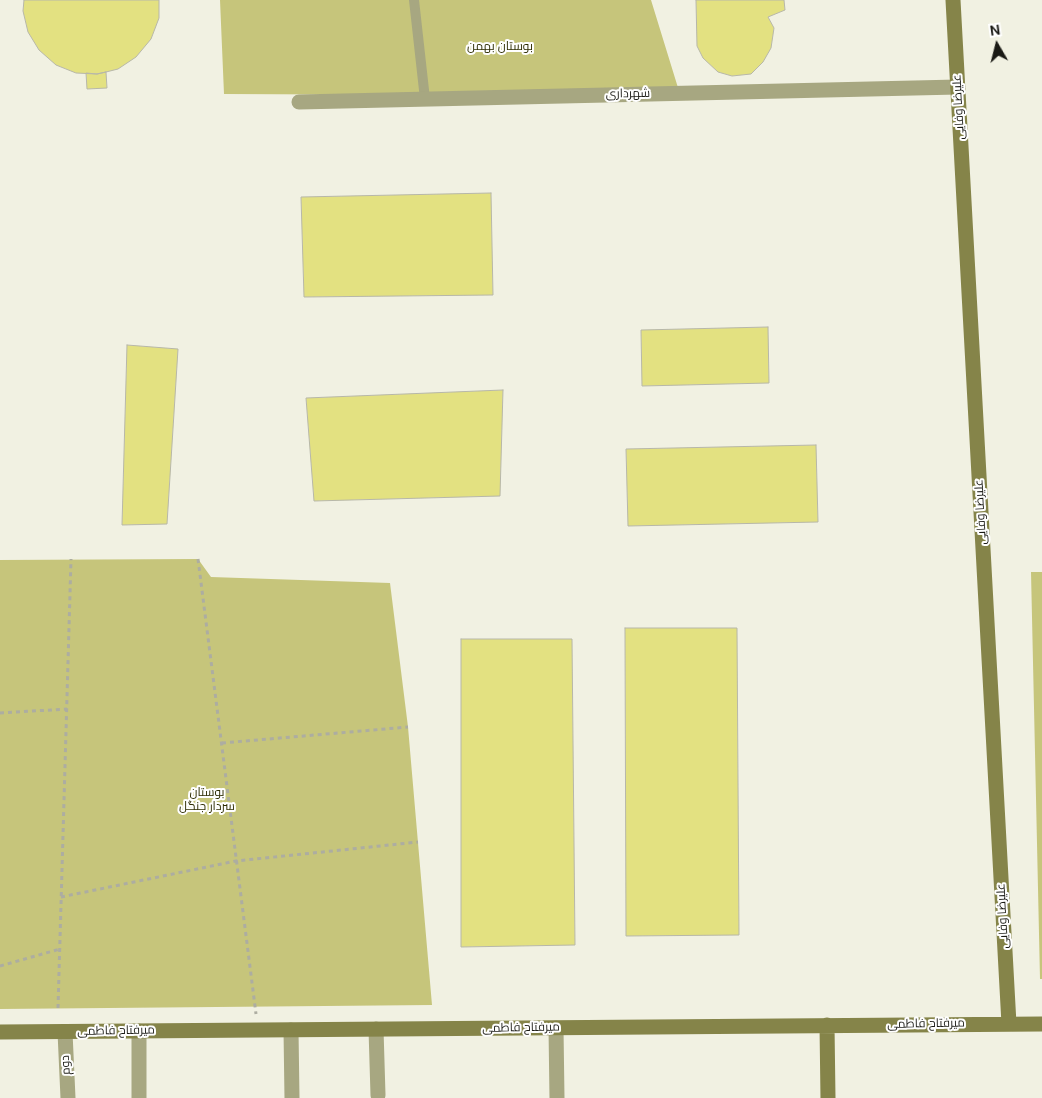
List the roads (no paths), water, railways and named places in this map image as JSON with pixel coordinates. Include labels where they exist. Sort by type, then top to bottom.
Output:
[{"type":"street","name":"علیرضا وفایی","points":[[953,0],[1009,1024]]},
{"type":"street","name":"شهرداری","points":[[299,102],[958,87]]},
{"type":"street","name":"میرفتاح فاطمی","points":[[0,1032],[1042,1024]]},
{"type":"street","points":[[827,1025],[828,1098]]},
{"type":"street","points":[[556,1028],[557,1098]]},
{"type":"street","points":[[376,1029],[378,1095]]},
{"type":"street","points":[[291,1030],[292,1098]]},
{"type":"street","points":[[139,1031],[139,1098]]},
{"type":"street","name":"دوم","points":[[65,1032],[68,1098]]},
{"type":"lane","points":[[414,0],[425,99]]},
{"type":"park label","name":"بوستان بهمن","points":[[500,47]]},
{"type":"park label","name":"بوستان سردار جنگل","points":[[207,800]]}]
